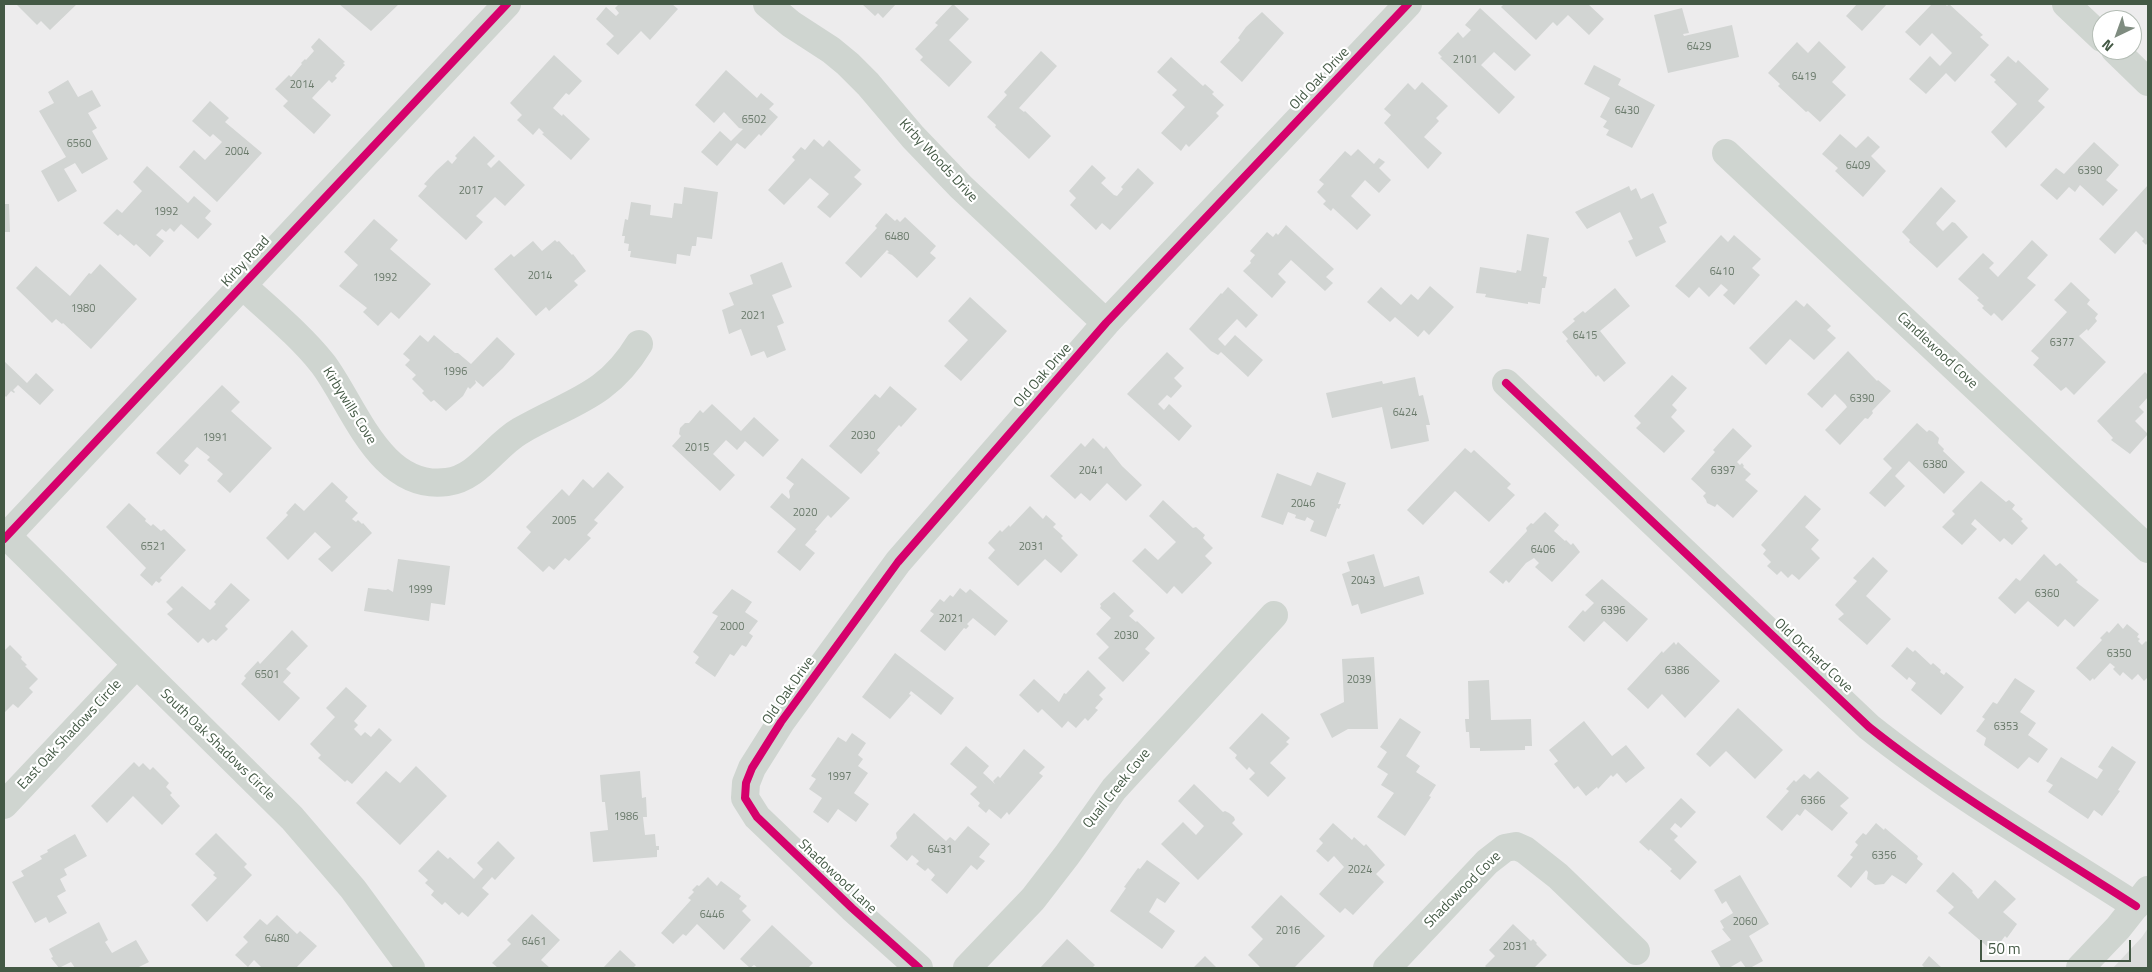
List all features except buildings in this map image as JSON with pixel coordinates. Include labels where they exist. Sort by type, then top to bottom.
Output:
[{"type":"street","name":"Kirby Road","points":[[5,537],[507,4]]},
{"type":"street","name":"Kirby Woods Drive","points":[[767,4],[791,24],[831,50],[848,64],[874,90],[942,168],[1106,323]]},
{"type":"street","name":"Old Oak Drive","points":[[745,798],[746,783],[752,768],[781,722],[898,562],[1106,323],[1408,4]]},
{"type":"street","points":[[2066,4],[2092,29]]},
{"type":"street","points":[[2125,60],[2148,82]]},
{"type":"street","name":"Candlewood Cove","points":[[1726,152],[2148,548]]},
{"type":"street","name":"Kirbywills Cove","points":[[242,284],[303,342],[322,363],[336,383],[360,427],[377,450],[401,470],[428,482],[446,482],[464,477],[479,467],[514,435],[594,393],[619,372],[640,344]]},
{"type":"street","name":"Old Orchard Cove","points":[[1506,383],[1869,726],[1900,752],[1942,780],[2142,898]]},
{"type":"street","name":"South Oak Shadows Circle","points":[[5,537],[314,842],[364,903],[411,968]]},
{"type":"street","name":"Quail Creek Cove","points":[[967,968],[1033,899],[1114,789],[1274,615]]},
{"type":"street","name":"East Oak Shadows Circle","points":[[4,805],[136,665]]},
{"type":"street","name":"Shadowood Lane","points":[[745,798],[757,816],[774,833],[852,908],[919,968]]},
{"type":"street","name":"Shadowood Cove","points":[[1387,968],[1488,862],[1505,848],[1516,846],[1543,863],[1636,950]]},
{"type":"street","points":[[2080,968],[2142,898]]},
{"type":"shaded area","points":[[2148,928],[2148,968],[2113,968],[2142,937]]},
{"type":"cycle path","points":[[4,539],[507,4]]},
{"type":"cycle path","points":[[919,968],[852,908],[757,817],[745,798],[746,783],[752,768],[781,722],[898,562],[1106,323],[1408,4]]},
{"type":"cycle path","points":[[1506,383],[1869,727],[1933,775],[2136,906]]}]
